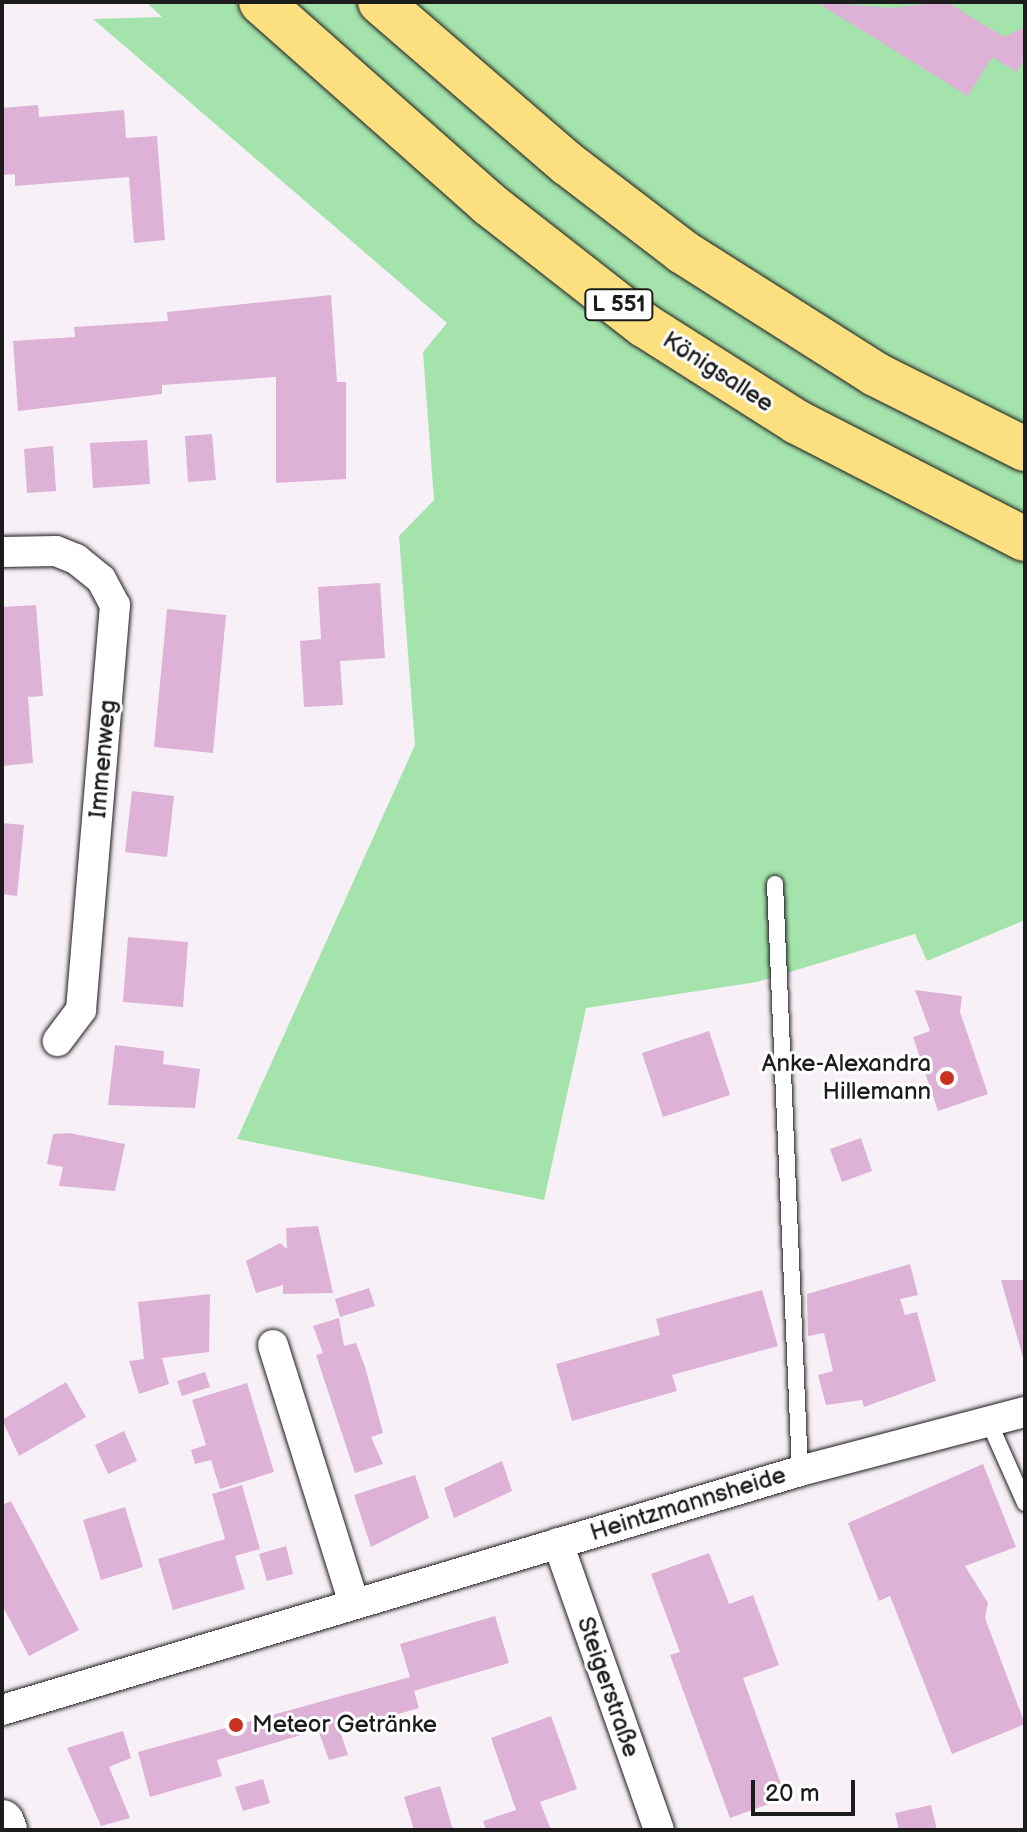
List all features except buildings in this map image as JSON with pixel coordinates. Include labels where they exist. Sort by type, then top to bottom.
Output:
[{"type":"main road","name":"Königsallee","points":[[261,2],[489,204],[644,325],[797,422],[1025,539]]},
{"type":"main road","points":[[380,2],[683,252],[875,374],[1025,449]]},
{"type":"main road","points":[[2,1822],[5,1830]]},
{"type":"street","name":"Immenweg","points":[[2,552],[56,551],[76,559],[101,579],[115,605],[81,1010],[58,1041]]},
{"type":"street","points":[[273,1345],[354,1603]]},
{"type":"street","name":"Heintzmannsheide","points":[[2,1710],[800,1471],[1025,1412]]},
{"type":"street","name":"Steigerstraße","points":[[558,1543],[659,1830]]},
{"type":"lane","points":[[775,884],[800,1471]]},
{"type":"lane","points":[[988,1420],[1025,1503]]},
{"type":"green space","points":[[146,2],[1025,2],[1025,920],[927,961],[915,934],[757,982],[586,1008],[544,1200],[237,1139],[415,745],[399,536],[434,500],[423,352],[447,323],[93,19],[162,17]]},
{"type":"place","name":"Anke-Alexandra Hillemann","points":[[947,1078]]},
{"type":"place","name":"Meteor Getränke","points":[[236,1725]]}]
